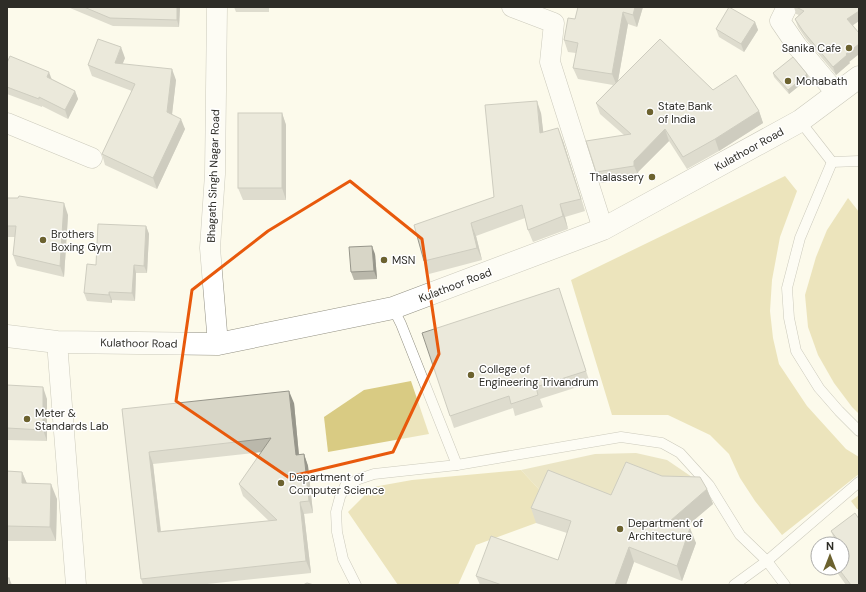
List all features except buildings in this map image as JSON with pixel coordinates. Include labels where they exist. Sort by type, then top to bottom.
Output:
[{"type":"main road","name":"Kulathoor Road","points":[[7,336],[56,342],[218,344],[393,308],[603,229],[800,121],[859,77]]},
{"type":"street","name":"Bhagath Singh Nagar Road","points":[[217,7],[215,174],[210,248],[218,344]]},
{"type":"street","points":[[512,7],[554,23],[550,62],[603,229]]},
{"type":"street","points":[[787,7],[780,22],[797,46],[837,94]]},
{"type":"street","points":[[7,123],[92,158]]},
{"type":"street","points":[[56,342],[76,585]]},
{"type":"lane","points":[[800,121],[832,162]]},
{"type":"lane","points":[[832,162],[859,161]]},
{"type":"lane","points":[[832,162],[800,238],[787,288],[789,318],[796,351],[819,388],[859,431]]},
{"type":"lane","points":[[393,308],[401,324],[457,465]]},
{"type":"lane","points":[[356,585],[343,559],[337,532],[336,512],[345,486],[374,474],[457,465],[621,437],[662,442],[680,453],[709,485],[740,535],[767,561],[785,585]]},
{"type":"lane","points":[[734,585],[767,561],[859,482]]},
{"type":"highlighted area","points":[[350,181],[422,239],[439,354],[393,452],[288,477],[176,401],[192,290],[268,231]]},
{"type":"shaded area","points":[[785,176],[797,191],[780,237],[772,280],[770,311],[773,338],[779,364],[807,406],[846,449],[859,457],[859,474],[782,535],[755,501],[740,478],[729,454],[710,435],[668,415],[612,415],[571,280]]},
{"type":"shaded area","points":[[848,198],[859,212],[859,414],[834,383],[818,355],[808,327],[805,295],[816,257],[827,230]]},
{"type":"shaded area","points":[[411,381],[429,434],[328,452],[324,417],[364,390]]},
{"type":"shaded area","points":[[636,453],[667,460],[692,477],[701,492],[617,510],[547,498],[521,470],[595,454]]},
{"type":"shaded area","points":[[521,470],[547,498],[536,523],[476,545],[458,585],[398,585],[348,512],[373,487],[412,480]]},
{"type":"shaded area","points":[[859,495],[859,509],[857,509],[851,501]]},
{"type":"place","name":"Sanika Cafe","points":[[849,48]]},
{"type":"place","name":"Mohabath","points":[[788,81]]},
{"type":"place","name":"State Bank of India","points":[[650,112]]},
{"type":"place","name":"Thalassery","points":[[652,177]]},
{"type":"place","name":"Brothers Boxing Gym","points":[[43,240]]},
{"type":"place","name":"MSN","points":[[384,260]]},
{"type":"place","name":"College of Engineering Trivandrum","points":[[471,375]]},
{"type":"place","name":"Meter & Standards Lab","points":[[27,419]]},
{"type":"place","name":"Department of Computer Science","points":[[281,483]]},
{"type":"place","name":"Department of Architecture","points":[[620,529]]}]
